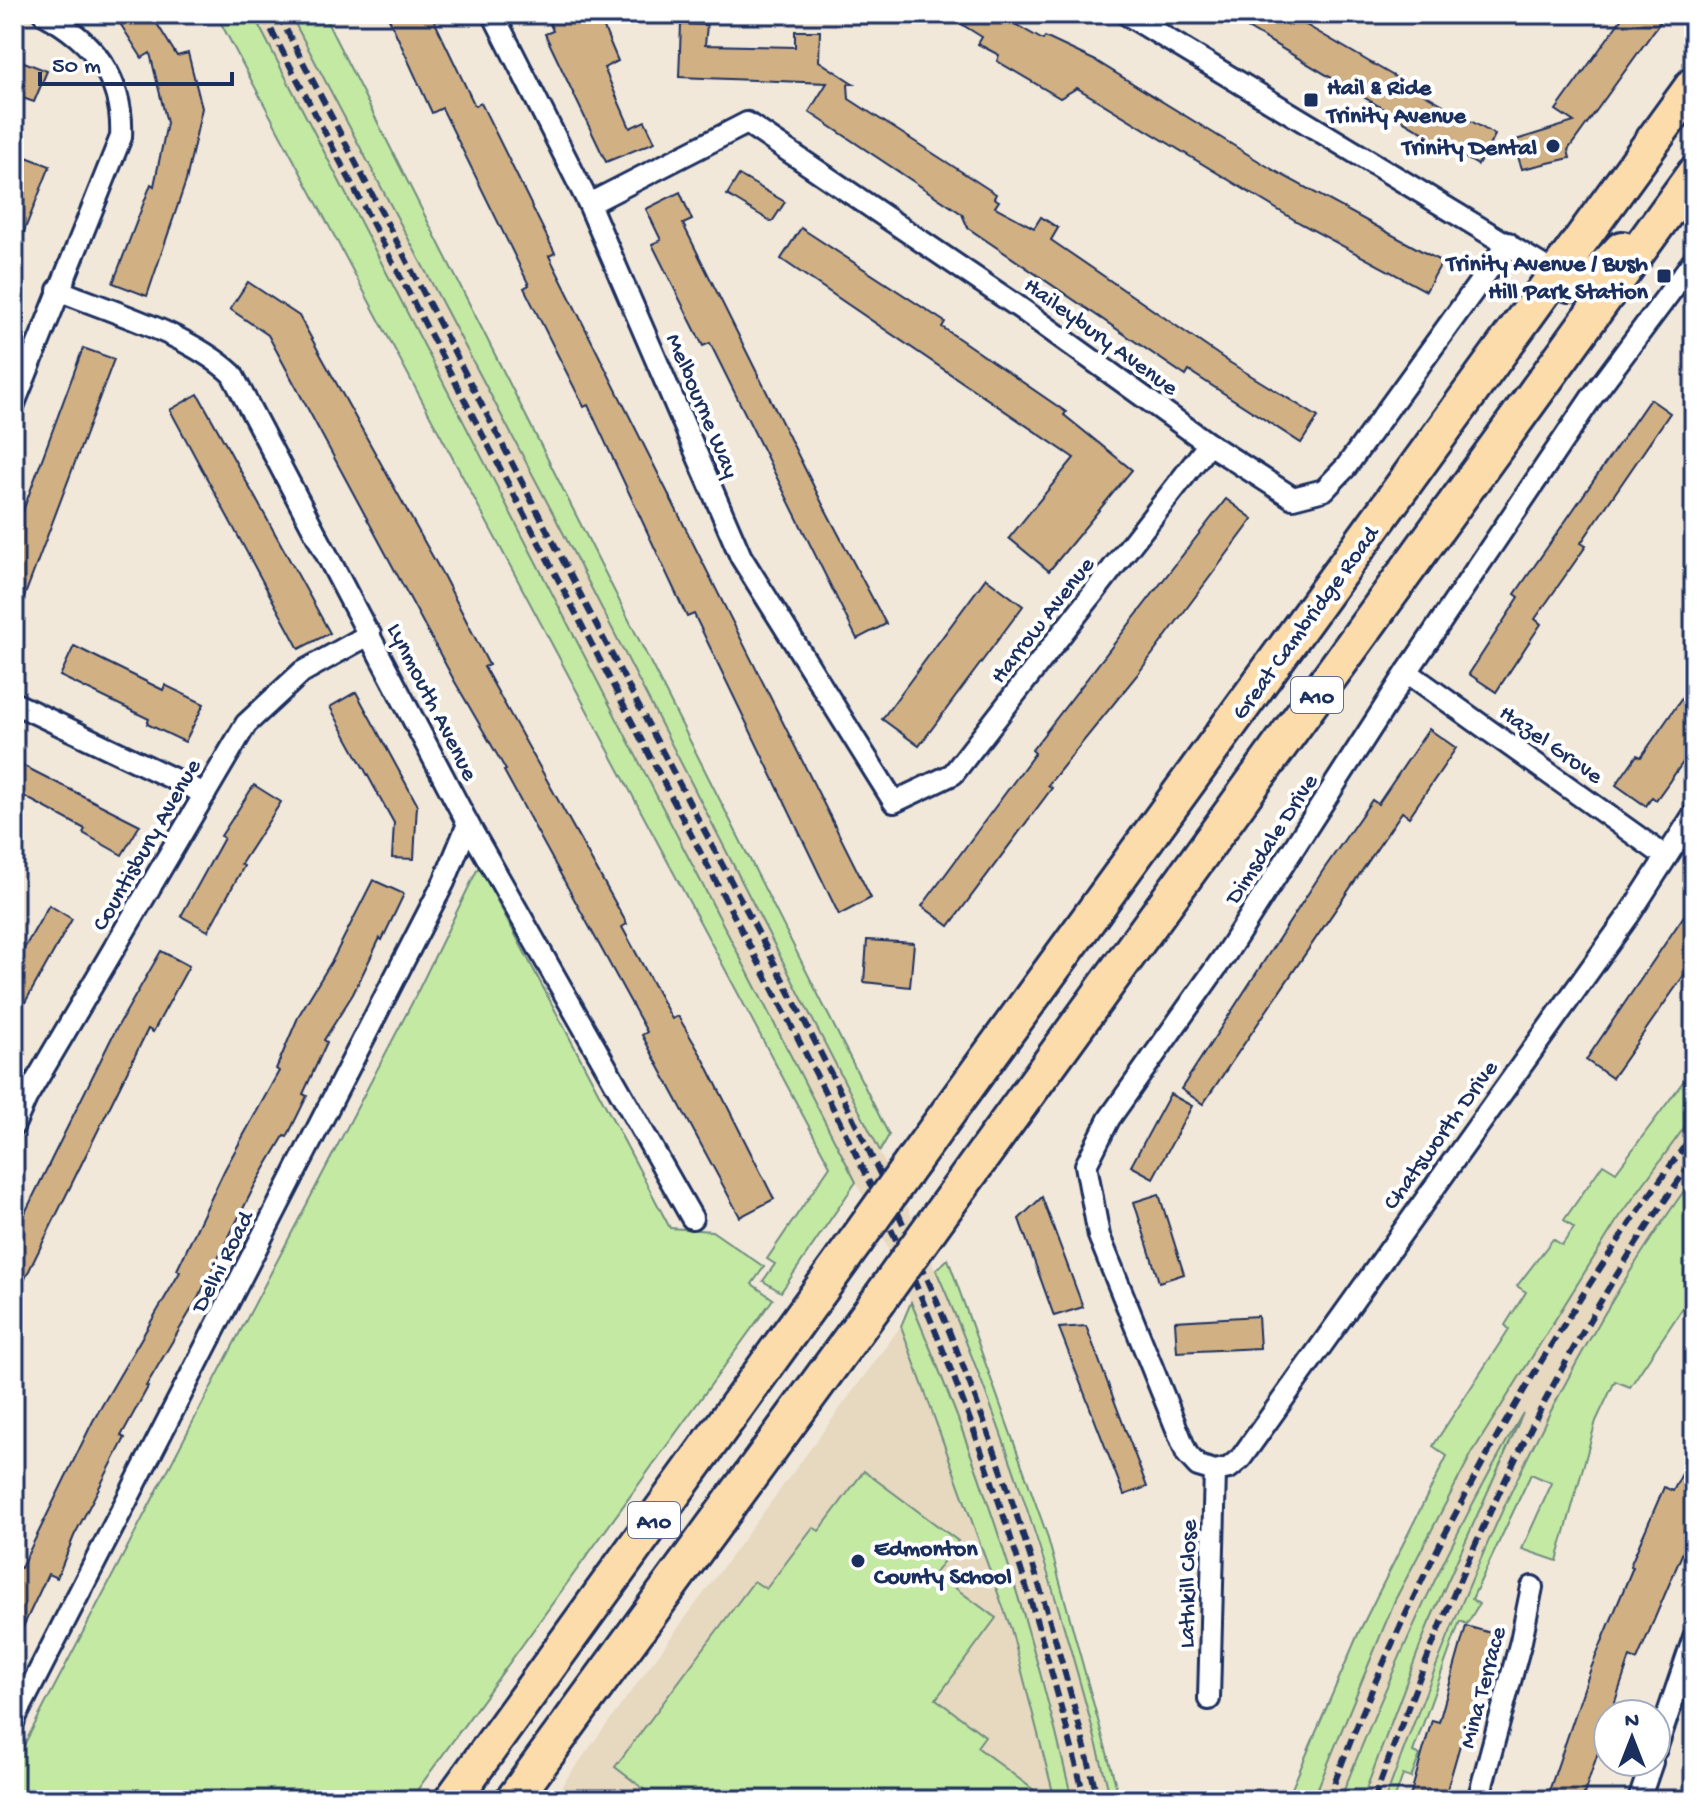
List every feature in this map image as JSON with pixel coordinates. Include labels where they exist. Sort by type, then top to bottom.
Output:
[{"type":"highway","name":"Great Cambridge Road","points":[[452,1800],[1694,84]]},
{"type":"highway","name":"A10","points":[[1556,274],[1569,284],[1582,283],[1598,275],[1694,174]]},
{"type":"highway","name":"A10","points":[[513,1800],[1694,174]]},
{"type":"street","points":[[14,404],[58,290],[109,174],[121,137],[122,110],[114,79],[89,47],[44,14]]},
{"type":"street","name":"Melbourne Way","points":[[493,14],[589,204],[741,557],[894,802]]},
{"type":"street","points":[[1126,14],[1556,274]]},
{"type":"street","name":"Haileybury Avenue","points":[[589,204],[747,123],[1020,308],[1209,444],[1284,494],[1305,498],[1324,490],[1346,467],[1508,243]]},
{"type":"street","name":"Dimsdale Drive","points":[[1215,1471],[1198,1466],[1187,1454],[1167,1410],[1099,1236],[1086,1165],[1109,1119],[1225,955],[1407,672],[1592,397],[1694,260]]},
{"type":"street","name":"Lynmouth Avenue","points":[[58,290],[154,329],[217,360],[232,374],[468,824],[692,1218]]},
{"type":"street","name":"Harrow Avenue","points":[[894,802],[953,774],[1209,444]]},
{"type":"street","name":"Countisbury Avenue","points":[[14,1125],[26,1098],[246,724],[302,672],[370,634]]},
{"type":"street","name":"Hazel Grove","points":[[1407,672],[1666,857]]},
{"type":"street","points":[[14,703],[205,794]]},
{"type":"street","name":"Chatsworth Drive","points":[[1215,1471],[1229,1468],[1241,1458],[1629,915],[1694,814]]},
{"type":"street","name":"Delhi Road","points":[[14,1720],[444,882],[468,824]]},
{"type":"street","name":"Lathkill Close","points":[[1209,1699],[1215,1471]]},
{"type":"street","name":"Mina Terrace","points":[[1478,1800],[1521,1641],[1532,1587]]},
{"type":"street","points":[[1672,1702],[1694,1637]]},
{"type":"street","points":[[1639,1800],[1647,1778]]},
{"type":"shaded area","points":[[253,14],[290,14],[556,519],[908,1208],[950,1304],[1008,1456],[1077,1671],[1111,1800],[1072,1800],[1044,1680],[1011,1572],[947,1389],[878,1225]]},
{"type":"shaded area","points":[[1694,1114],[1694,1177],[1594,1333],[1513,1485],[1441,1649],[1385,1800],[1313,1800],[1395,1600],[1472,1453],[1616,1222]]},
{"type":"shaded area","name":"Edmonton County School","points":[[901,1326],[1011,1629],[1055,1800],[551,1800]]},
{"type":"green space","points":[[216,14],[253,14],[856,1182],[781,1292],[763,1281],[775,1264],[767,1259],[830,1166]]},
{"type":"green space","points":[[290,14],[323,14],[889,1135],[880,1151],[556,519]]},
{"type":"green space","points":[[479,866],[670,1228],[712,1231],[764,1267],[752,1284],[773,1299],[410,1800],[14,1800],[14,1764],[412,1003]]},
{"type":"green space","points":[[1694,1067],[1694,1114],[1616,1222],[1472,1453],[1395,1600],[1313,1800],[1287,1800],[1358,1634],[1447,1456],[1433,1446],[1509,1329],[1505,1325],[1526,1292],[1517,1286],[1553,1239],[1562,1245],[1574,1228],[1564,1220],[1603,1164],[1616,1172]]},
{"type":"green space","points":[[1694,1177],[1694,1291],[1630,1387],[1615,1381],[1596,1421],[1557,1561],[1522,1549],[1552,1483],[1531,1474],[1472,1599],[1479,1604],[1467,1624],[1460,1621],[1413,1752],[1420,1755],[1411,1778],[1403,1775],[1394,1800],[1385,1800],[1448,1637],[1518,1478],[1599,1323],[1644,1249]]},
{"type":"green space","points":[[948,1259],[1047,1535],[1120,1800],[1111,1800],[1075,1665],[1034,1531],[988,1399],[936,1270]]},
{"type":"green space","points":[[911,1302],[960,1424],[1003,1547],[1040,1673],[1072,1800],[1055,1800],[1011,1629],[901,1326]]},
{"type":"green space","points":[[1523,1413],[1428,1625],[1362,1800],[1340,1800],[1424,1603],[1471,1507]]},
{"type":"green space","name":"Edmonton County School","points":[[864,1471],[958,1541],[935,1573],[996,1618],[936,1699],[985,1736],[977,1747],[1047,1800],[658,1800],[615,1767],[754,1581],[766,1589],[813,1527],[819,1531]]},
{"type":"building","points":[[114,14],[151,14],[177,56],[188,53],[202,108],[186,181],[147,296],[113,283],[151,184],[154,186],[167,123],[150,53],[142,58]]},
{"type":"building","points":[[387,14],[431,14],[475,106],[481,103],[555,253],[549,256],[871,898],[839,915],[694,614],[687,617],[588,405],[584,407],[524,288],[529,285],[442,108],[432,113]]},
{"type":"building","points":[[546,14],[598,14],[618,61],[604,68],[630,128],[645,121],[655,142],[606,162],[545,34],[553,31]]},
{"type":"building","points":[[945,14],[997,14],[1043,40],[1045,37],[1096,61],[1275,171],[1442,262],[1426,291],[1298,222],[1077,88],[1060,98],[997,61],[999,55],[978,44],[982,37]]},
{"type":"building","points":[[1224,14],[1287,14],[1495,135],[1478,165]]},
{"type":"building","points":[[1625,14],[1666,14],[1568,150],[1570,158],[1522,169],[1513,141],[1574,122],[1556,110]]},
{"type":"building","points":[[681,24],[707,25],[705,45],[795,47],[795,31],[820,31],[819,61],[854,84],[848,84],[849,99],[996,194],[994,198],[999,201],[995,207],[1034,228],[1041,217],[1058,228],[1051,240],[1229,362],[1318,417],[1301,443],[1189,371],[1186,376],[968,228],[962,214],[809,112],[827,83],[679,77]]},
{"type":"building","points":[[14,58],[47,71],[34,102],[14,95]]},
{"type":"building","points":[[21,155],[50,166],[15,254],[14,173]]},
{"type":"building","points":[[739,175],[785,202],[772,222],[727,195]]},
{"type":"building","points":[[680,192],[692,220],[683,224],[886,624],[857,639],[710,343],[703,346],[652,244],[661,240],[646,209]]},
{"type":"building","points":[[801,228],[945,322],[942,327],[1066,412],[1064,415],[1132,470],[1049,571],[1009,538],[1074,458],[781,259]]},
{"type":"building","points":[[248,282],[299,316],[444,577],[489,665],[484,667],[627,924],[622,927],[672,1019],[678,1016],[704,1060],[774,1199],[740,1217],[642,1035],[647,1032],[268,335],[230,309]]},
{"type":"building","points":[[83,348],[114,359],[14,624],[14,535]]},
{"type":"building","points":[[198,394],[330,633],[299,649],[170,410]]},
{"type":"building","points":[[1650,399],[1670,413],[1581,543],[1586,546],[1535,619],[1541,624],[1496,692],[1469,674],[1519,597],[1515,594]]},
{"type":"building","points":[[1226,499],[1253,519],[1137,675],[1048,785],[1052,788],[949,926],[922,906],[1035,753],[1032,750]]},
{"type":"building","points":[[986,578],[1023,606],[919,746],[882,719]]},
{"type":"building","points":[[74,646],[163,690],[165,685],[204,704],[185,742],[147,724],[149,719],[60,676]]},
{"type":"building","points":[[1694,681],[1694,747],[1656,800],[1652,797],[1646,806],[1616,785],[1637,755],[1641,757]]},
{"type":"building","points":[[356,692],[417,804],[414,859],[392,858],[394,823],[330,707]]},
{"type":"building","points":[[1429,729],[1456,748],[1409,817],[1402,812],[1203,1104],[1181,1089],[1324,869],[1372,800],[1378,804]]},
{"type":"building","points":[[14,761],[140,825],[122,855],[83,833],[85,829],[14,791]]},
{"type":"building","points":[[254,785],[281,802],[241,864],[244,866],[208,931],[181,916],[224,838],[221,836]]},
{"type":"building","points":[[373,880],[404,894],[353,994],[324,1040],[327,1042],[303,1094],[307,1096],[287,1137],[284,1136],[255,1185],[198,1298],[146,1386],[121,1436],[125,1438],[74,1536],[57,1578],[48,1574],[14,1646],[14,1565],[21,1568],[93,1421],[180,1272],[177,1270],[225,1169],[279,1071],[276,1069],[299,1015],[333,959]]},
{"type":"building","points":[[1694,901],[1694,961],[1612,1078],[1586,1060]]},
{"type":"building","points":[[49,905],[72,919],[14,1022],[14,966]]},
{"type":"building","points":[[867,940],[914,943],[910,987],[864,982]]},
{"type":"building","points":[[161,951],[189,966],[153,1032],[148,1029],[14,1301],[14,1235],[115,1031]]},
{"type":"building","points":[[1170,1094],[1192,1106],[1153,1178],[1131,1166]]},
{"type":"building","points":[[1159,1194],[1184,1274],[1159,1282],[1134,1202]]},
{"type":"building","points":[[1042,1197],[1083,1307],[1054,1316],[1019,1219]]},
{"type":"building","points":[[1258,1316],[1260,1348],[1177,1352],[1175,1321]]},
{"type":"building","points":[[1086,1326],[1147,1487],[1124,1495],[1059,1328]]},
{"type":"building","points":[[1694,1451],[1694,1526],[1637,1660],[1630,1657],[1616,1698],[1592,1698],[1592,1770],[1582,1800],[1546,1800],[1591,1668],[1633,1567],[1630,1566],[1664,1487],[1673,1491]]},
{"type":"building","points":[[1466,1626],[1498,1635],[1475,1716],[1469,1714],[1444,1800],[1409,1800],[1432,1720],[1439,1722]]},
{"type":"railway","points":[[263,14],[770,984],[891,1229],[950,1368],[1002,1510],[1046,1654],[1085,1800]]},
{"type":"railway","points":[[278,14],[870,1152],[933,1292],[982,1416],[1046,1606],[1098,1800]]},
{"type":"railway","points":[[1328,1800],[1402,1624],[1488,1454],[1586,1290],[1694,1133]]},
{"type":"railway","points":[[1374,1800],[1438,1632],[1511,1468],[1596,1310],[1643,1233],[1694,1159]]},
{"type":"place","name":"Hail & Ride Trinity Avenue","points":[[1311,100]]},
{"type":"place","name":"Trinity Dental","points":[[1553,146]]},
{"type":"place","name":"Trinity Avenue / Bush Hill Park Station","points":[[1664,276]]},
{"type":"place","name":"Edmonton County School","points":[[858,1561]]}]
